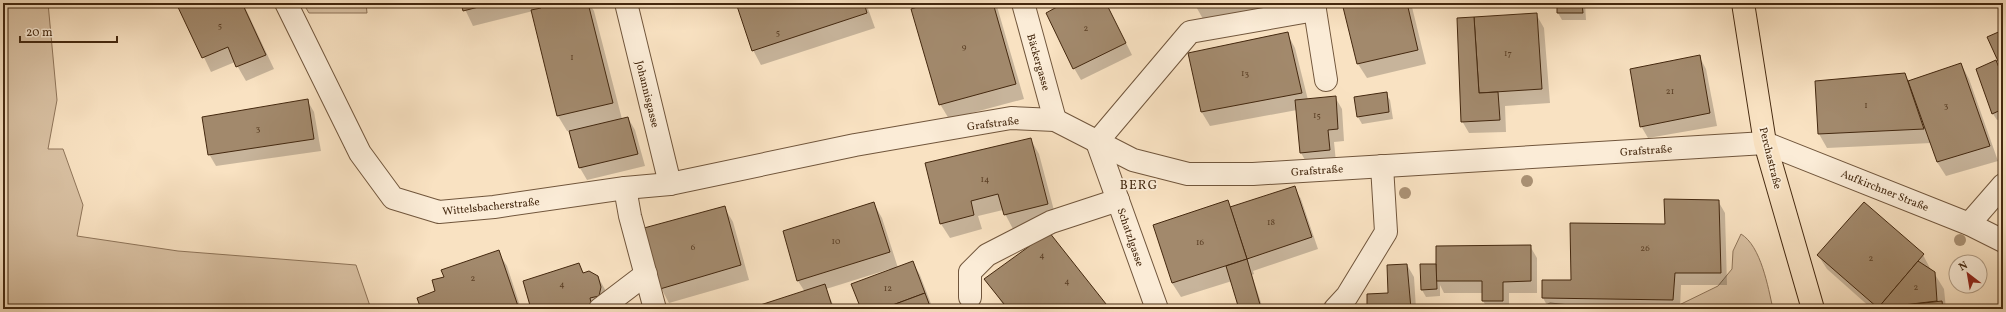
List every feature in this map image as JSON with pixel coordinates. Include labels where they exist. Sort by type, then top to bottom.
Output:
[{"type":"main road","name":"Perchastraße","points":[[1743,3],[1765,142],[1813,309]]},
{"type":"street","name":"Wittelsbacherstraße","points":[[286,3],[360,153],[393,198],[439,212],[494,207],[636,187]]},
{"type":"street","name":"Johannisgasse","points":[[626,3],[670,184]]},
{"type":"street","name":"Bäckergasse","points":[[1023,3],[1055,120]]},
{"type":"street","points":[[1097,142],[1190,32],[1315,7],[1326,80]]},
{"type":"street","name":"Grafstraße","points":[[636,187],[670,184],[855,145],[1011,118],[1055,120],[1133,160],[1188,174],[1253,174],[1765,142]]},
{"type":"street","name":"Schatzlgasse","points":[[1097,142],[1157,309]]},
{"type":"street","name":"Aufkirchner Straße","points":[[1765,142],[1969,224],[2003,241]]},
{"type":"street","points":[[1334,309],[1347,296],[1386,232],[1382,166]]},
{"type":"street","points":[[1969,224],[2003,185]]},
{"type":"street","points":[[636,187],[630,216],[655,309]]},
{"type":"street","points":[[970,297],[970,272],[987,255],[1051,222],[1118,200]]},
{"type":"street","points":[[600,309],[646,274]]},
{"type":"shaded area","points":[[3,3],[48,3],[57,100],[48,149],[63,149],[83,205],[77,236],[178,251],[356,265],[371,309],[3,309]]},
{"type":"shaded area","points":[[303,3],[366,3],[367,13],[309,13]]},
{"type":"shaded area","points":[[1741,234],[1748,240],[1759,257],[1773,309],[1623,309],[1677,306],[1718,286],[1732,269],[1733,251]]},
{"type":"shaded area","points":[[1550,303],[1610,309],[1538,309]]},
{"type":"building","points":[[176,3],[242,3],[266,55],[236,67],[228,47],[202,58]]},
{"type":"building","points":[[461,3],[494,3],[463,11]]},
{"type":"building","points":[[539,3],[588,3],[613,103],[557,116],[531,10],[541,8]]},
{"type":"building","points":[[736,3],[864,3],[867,13],[752,51]]},
{"type":"building","points":[[930,3],[993,3],[1016,84],[939,105],[911,9]]},
{"type":"building","points":[[1054,3],[1064,3],[1056,7]]},
{"type":"building","points":[[1064,3],[1106,3],[1126,43],[1073,69],[1046,13]]},
{"type":"building","points":[[1193,3],[1213,3],[1194,5]]},
{"type":"building","points":[[1342,3],[1407,3],[1418,50],[1357,64]]},
{"type":"building","points":[[1557,3],[1582,3],[1583,13],[1557,13]]},
{"type":"building","points":[[1537,13],[1542,89],[1479,93],[1474,17]]},
{"type":"building","points":[[1474,17],[1479,93],[1498,92],[1500,120],[1461,122],[1457,18]]},
{"type":"building","points":[[2003,30],[2003,72],[1987,37]]},
{"type":"building","points":[[1288,32],[1302,93],[1201,112],[1188,53]]},
{"type":"building","points":[[1700,55],[1710,113],[1640,127],[1630,69]]},
{"type":"building","points":[[1996,60],[2003,78],[2003,109],[1992,114],[1976,69]]},
{"type":"building","points":[[1961,63],[1990,146],[1937,162],[1908,81]]},
{"type":"building","points":[[1905,73],[1924,129],[1818,134],[1815,81]]},
{"type":"building","points":[[1387,92],[1389,112],[1357,117],[1354,97]]},
{"type":"building","points":[[1336,96],[1338,129],[1328,130],[1330,150],[1300,153],[1295,100]]},
{"type":"building","points":[[308,99],[314,139],[208,155],[202,117]]},
{"type":"building","points":[[628,117],[638,154],[579,168],[569,131]]},
{"type":"building","points":[[1031,138],[1048,204],[1004,215],[998,194],[971,201],[974,215],[940,224],[925,163]]},
{"type":"building","points":[[1295,186],[1312,237],[1247,259],[1230,207]]},
{"type":"building","points":[[1664,199],[1719,200],[1721,273],[1675,273],[1673,300],[1542,298],[1542,280],[1571,280],[1570,223],[1665,224]]},
{"type":"building","points":[[1228,200],[1247,259],[1172,283],[1153,225]]},
{"type":"building","points":[[874,202],[890,252],[797,281],[783,231]]},
{"type":"building","points":[[1864,202],[1924,254],[1878,308],[1817,255]]},
{"type":"building","points":[[725,206],[741,265],[660,289],[644,228]]},
{"type":"building","points":[[1049,232],[1110,309],[1008,309],[984,279]]},
{"type":"building","points":[[1531,245],[1531,281],[1503,282],[1503,301],[1482,301],[1482,281],[1436,281],[1436,246]]},
{"type":"building","points":[[499,250],[519,309],[421,309],[417,298],[435,291],[432,280],[444,277],[441,270]]},
{"type":"building","points":[[1247,259],[1261,308],[1259,309],[1239,309],[1226,266]]},
{"type":"building","points":[[913,261],[925,293],[882,309],[861,309],[851,284]]},
{"type":"building","points":[[1918,261],[1935,272],[1937,301],[1878,308]]},
{"type":"building","points":[[579,263],[583,273],[589,271],[598,276],[601,287],[599,296],[590,298],[592,307],[585,309],[531,309],[523,281]]},
{"type":"building","points":[[1407,264],[1411,309],[1367,309],[1367,294],[1388,293],[1387,265]]},
{"type":"building","points":[[1420,264],[1436,264],[1437,289],[1421,290]]},
{"type":"building","points":[[825,284],[833,309],[748,309]]},
{"type":"building","points":[[925,293],[931,309],[882,309]]},
{"type":"building","points":[[1942,301],[1943,309],[1878,309],[1878,308]]},
{"type":"district","name":"BERG","points":[[1139,184]]}]
